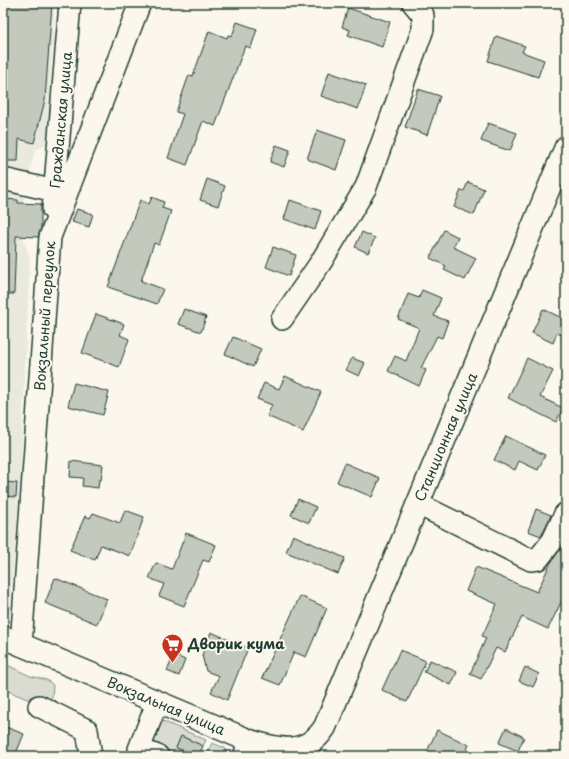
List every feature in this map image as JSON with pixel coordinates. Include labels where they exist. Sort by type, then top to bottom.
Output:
[{"type":"main road","name":"Станционная улица","points":[[326,727],[566,147]]},
{"type":"main road","name":"Вокзальная улица","points":[[12,641],[158,703],[247,749],[272,748],[297,752],[318,738],[326,727]]},
{"type":"street","name":"Гражданская улица","points":[[50,237],[70,3]]},
{"type":"street","name":"Вокзальный переулок","points":[[12,641],[50,237],[140,3]]},
{"type":"street","points":[[282,319],[321,262],[366,187],[423,29],[423,15],[413,3]]},
{"type":"street","points":[[3,179],[55,192]]},
{"type":"street","points":[[418,504],[531,560],[538,559],[554,540],[565,514]]},
{"type":"street","points":[[158,703],[139,749],[158,756]]},
{"type":"street","points":[[39,706],[87,730],[91,756]]},
{"type":"shaded area","points":[[3,3],[55,3],[47,144],[35,150],[24,195],[23,237],[30,259],[20,481],[10,612],[3,609]]},
{"type":"shaded area","points":[[3,663],[30,676],[47,680],[53,685],[52,697],[46,703],[37,703],[3,689]]},
{"type":"shaded area","points":[[160,720],[206,740],[203,746],[181,736],[176,748],[195,756],[177,756],[157,748],[153,738]]},
{"type":"shaded area","points":[[212,743],[225,748],[227,756],[206,756]]},
{"type":"building","points":[[3,3],[52,3],[45,100],[34,143],[19,139],[18,161],[5,161],[6,136],[3,136]]},
{"type":"building","points":[[348,8],[390,22],[382,47],[348,35],[350,30],[342,27]]},
{"type":"building","points":[[237,22],[257,29],[251,48],[245,46],[215,126],[203,121],[187,165],[168,158],[183,114],[176,112],[189,75],[193,76],[209,31],[227,38],[228,35],[232,36]]},
{"type":"building","points":[[496,36],[525,46],[522,52],[544,60],[538,77],[488,61]]},
{"type":"building","points":[[329,72],[366,85],[358,109],[321,96]]},
{"type":"building","points":[[418,89],[440,96],[427,135],[405,127]]},
{"type":"building","points":[[488,123],[517,133],[510,151],[481,141]]},
{"type":"building","points":[[317,130],[346,140],[336,170],[307,159]]},
{"type":"building","points":[[276,145],[290,150],[284,167],[270,162]]},
{"type":"building","points":[[207,179],[225,186],[218,206],[200,200]]},
{"type":"building","points":[[468,182],[484,189],[474,215],[454,207],[461,190],[464,191]]},
{"type":"building","points":[[152,197],[164,202],[162,208],[171,211],[159,245],[154,243],[141,281],[163,289],[157,304],[108,287],[140,200],[149,204]]},
{"type":"building","points":[[3,199],[18,200],[18,203],[41,204],[41,228],[38,237],[16,236],[14,294],[3,294]]},
{"type":"building","points":[[290,200],[321,211],[315,230],[284,219]]},
{"type":"building","points":[[77,209],[93,214],[89,227],[72,222]]},
{"type":"building","points":[[444,230],[458,237],[453,247],[476,258],[465,280],[444,270],[446,266],[430,258]]},
{"type":"building","points":[[362,232],[375,238],[368,253],[355,247]]},
{"type":"building","points":[[273,247],[296,255],[289,276],[266,267]]},
{"type":"building","points":[[422,290],[441,298],[434,316],[448,321],[442,338],[437,336],[421,368],[426,370],[419,386],[388,371],[395,356],[406,361],[419,328],[398,319],[408,294],[419,298]]},
{"type":"building","points":[[184,309],[206,317],[201,332],[178,324]]},
{"type":"building","points":[[543,309],[566,320],[566,337],[557,333],[553,343],[532,333]]},
{"type":"building","points":[[96,314],[124,324],[120,335],[129,339],[119,367],[82,353]]},
{"type":"building","points":[[233,337],[261,349],[253,367],[225,354]]},
{"type":"building","points":[[352,358],[365,363],[359,376],[346,370]]},
{"type":"building","points":[[527,358],[553,371],[540,397],[563,408],[556,422],[508,398]]},
{"type":"building","points":[[285,376],[321,392],[303,432],[267,416],[272,405],[257,399],[264,383],[279,389]]},
{"type":"building","points":[[74,383],[109,392],[103,415],[68,406]]},
{"type":"building","points":[[506,436],[545,455],[538,470],[519,461],[515,470],[494,460]]},
{"type":"building","points":[[71,461],[103,465],[101,480],[99,480],[98,488],[82,486],[83,478],[70,477]]},
{"type":"building","points":[[345,463],[380,478],[372,497],[337,482]]},
{"type":"building","points":[[3,482],[17,483],[16,497],[3,496]]},
{"type":"building","points":[[298,499],[316,507],[309,523],[291,515]]},
{"type":"building","points":[[536,509],[551,515],[541,536],[528,531]]},
{"type":"building","points":[[125,510],[144,517],[130,556],[101,545],[95,560],[70,550],[85,516],[90,518],[93,513],[120,523]]},
{"type":"building","points":[[186,533],[216,545],[209,562],[203,560],[184,606],[159,596],[164,584],[149,578],[156,563],[172,569]]},
{"type":"building","points":[[293,535],[345,558],[338,574],[286,552]]},
{"type":"building","points":[[566,540],[566,592],[548,629],[522,617],[505,652],[496,648],[481,679],[470,674],[486,638],[482,636],[497,604],[466,591],[476,567],[537,592],[550,564]]},
{"type":"building","points":[[55,578],[107,599],[97,624],[45,603]]},
{"type":"building","points":[[300,596],[327,608],[306,657],[294,652],[280,685],[262,678]]},
{"type":"building","points":[[211,632],[248,648],[227,700],[211,692],[219,676],[206,671],[202,655]]},
{"type":"building","points":[[400,650],[426,661],[407,702],[382,690]]},
{"type":"building","points":[[174,655],[185,660],[179,676],[167,671]]},
{"type":"building","points":[[430,660],[457,672],[451,685],[424,672]]},
{"type":"building","points":[[525,667],[539,674],[533,687],[519,681]]},
{"type":"building","points":[[3,726],[24,734],[15,756],[3,756]]},
{"type":"building","points":[[506,728],[524,737],[518,751],[499,743]]},
{"type":"building","points":[[437,730],[469,745],[464,756],[425,756]]},
{"type":"building","points":[[181,736],[203,746],[199,756],[176,748]]},
{"type":"place","name":"Дворик кума","points":[[172,664]]}]
